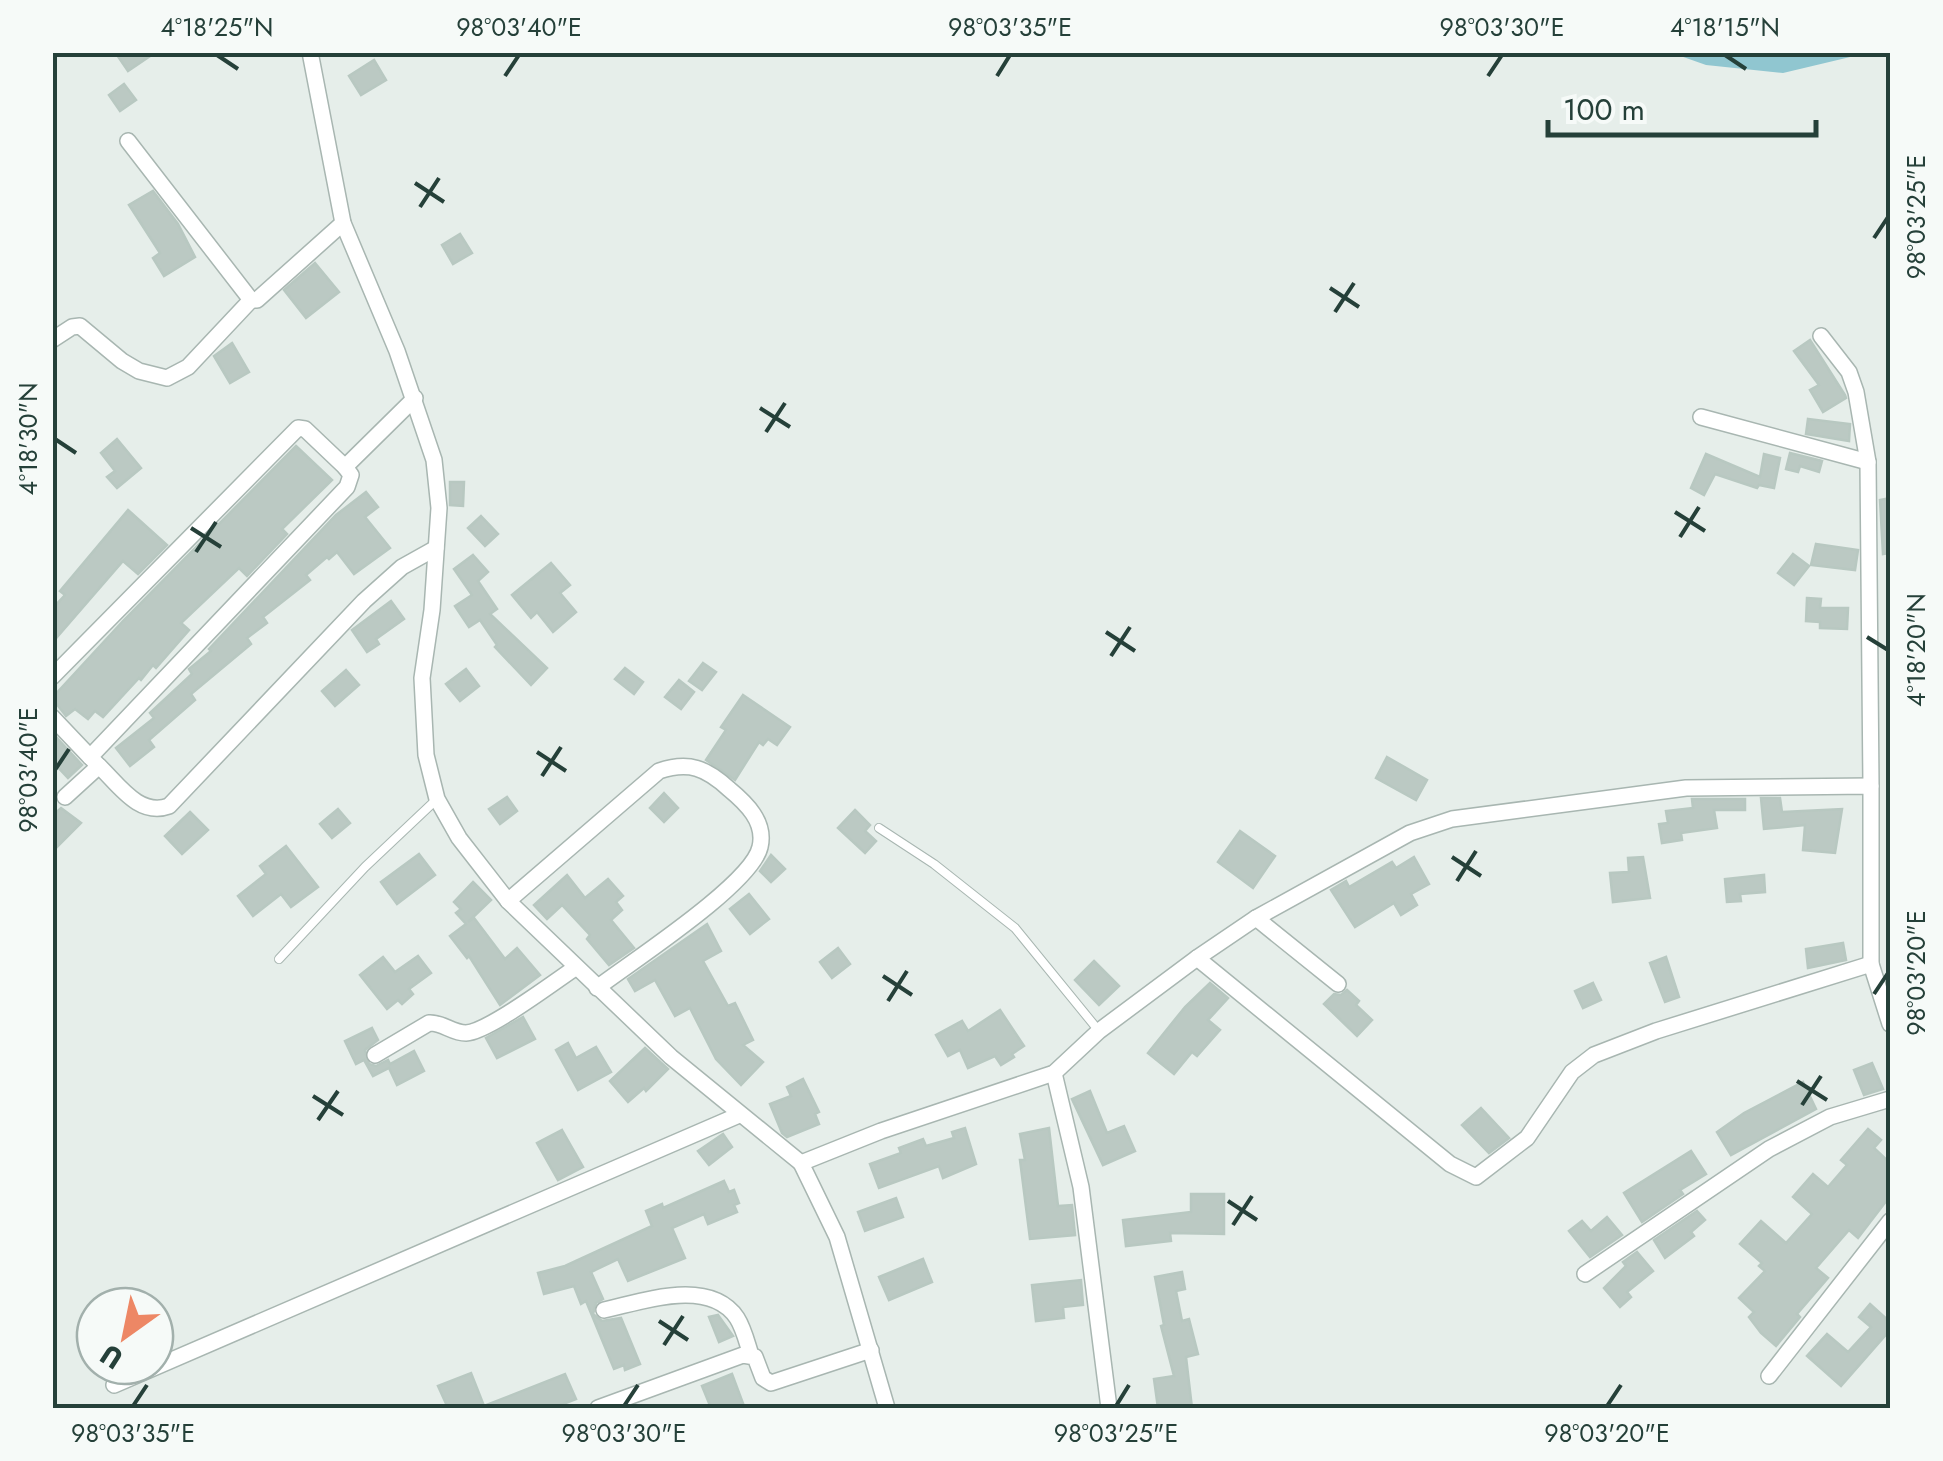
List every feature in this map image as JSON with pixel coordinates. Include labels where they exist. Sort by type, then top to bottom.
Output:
[{"type":"street","points":[[310,52],[343,223],[415,398],[434,460],[436,548],[422,692],[426,755],[437,798],[458,838],[508,902],[575,968],[739,1115],[801,1163],[836,1237],[887,1408]]},
{"type":"street","points":[[128,141],[251,300]]},
{"type":"street","points":[[52,340],[80,326],[122,361],[139,371],[167,378],[188,367],[251,300],[257,300],[343,223]]},
{"type":"street","points":[[1821,336],[1852,382],[1868,462],[1871,964],[1890,1024]]},
{"type":"street","points":[[346,467],[415,398]]},
{"type":"street","points":[[1701,416],[1868,462]]},
{"type":"street","points":[[52,677],[298,428],[346,467],[351,475],[347,488],[65,797]]},
{"type":"street","points":[[52,717],[138,804],[159,810],[169,806],[364,601],[402,567],[436,548]]},
{"type":"street","points":[[508,902],[659,771],[680,764],[696,767],[718,778],[740,798],[756,816],[762,833],[752,865],[706,906],[597,988]]},
{"type":"street","points":[[801,1163],[881,1131],[1054,1074],[1099,1031],[1197,958],[1256,918],[1410,832],[1452,819],[1686,788],[1871,786]]},
{"type":"street","points":[[1256,918],[1338,984]]},
{"type":"street","points":[[1197,958],[1450,1164],[1476,1177],[1526,1138],[1572,1072],[1594,1055],[1656,1031],[1871,964]]},
{"type":"street","points":[[375,1056],[428,1023],[438,1022],[460,1032],[482,1028],[575,968]]},
{"type":"street","points":[[1054,1074],[1080,1187],[1109,1408]]},
{"type":"street","points":[[1585,1274],[1769,1149],[1830,1117],[1890,1099]]},
{"type":"street","points":[[175,1359],[739,1115]]},
{"type":"street","points":[[1769,1376],[1890,1222]]},
{"type":"street","points":[[604,1310],[669,1296],[699,1296],[716,1301],[736,1316],[751,1354],[771,1383],[871,1350]]},
{"type":"street","points":[[598,1408],[689,1372],[751,1354]]},
{"type":"lane","points":[[279,959],[365,867],[437,798]]},
{"type":"lane","points":[[879,828],[975,894],[1015,928],[1099,1031]]},
{"type":"water","points":[[1672,53],[1867,53],[1783,73],[1706,65]]},
{"type":"building","points":[[115,52],[156,52],[128,71]]},
{"type":"building","points":[[374,60],[386,80],[361,95],[349,76]]},
{"type":"building","points":[[124,84],[136,100],[120,111],[109,95]]},
{"type":"building","points":[[153,191],[178,224],[195,257],[164,276],[153,258],[160,253],[129,205]]},
{"type":"building","points":[[460,234],[472,253],[453,264],[442,245]]},
{"type":"building","points":[[315,263],[339,292],[306,318],[284,290]]},
{"type":"building","points":[[1810,340],[1846,398],[1823,412],[1810,390],[1819,385],[1794,351]]},
{"type":"building","points":[[232,343],[249,372],[230,383],[214,356]]},
{"type":"building","points":[[1808,419],[1850,424],[1849,441],[1806,434]]},
{"type":"building","points":[[117,439],[141,468],[117,488],[107,477],[115,471],[101,453]]},
{"type":"building","points":[[296,446],[332,480],[282,529],[287,534],[247,576],[239,568],[181,623],[189,630],[156,668],[153,665],[103,717],[95,711],[88,719],[75,709],[66,716],[52,698]]},
{"type":"building","points":[[1790,453],[1822,461],[1819,472],[1800,466],[1798,472],[1786,469]]},
{"type":"building","points":[[1706,454],[1760,477],[1764,454],[1780,458],[1774,488],[1757,488],[1715,474],[1704,495],[1691,488]]},
{"type":"building","points":[[450,482],[464,482],[463,506],[450,505]]},
{"type":"building","points":[[366,492],[378,507],[365,517],[390,548],[354,574],[337,552],[327,557],[306,575],[310,580],[263,617],[267,623],[247,638],[251,644],[191,694],[195,700],[149,740],[154,747],[130,766],[116,748],[154,718],[150,713],[192,674],[189,669],[211,651],[336,515]]},
{"type":"building","points":[[1890,498],[1890,553],[1883,554],[1880,500]]},
{"type":"building","points":[[128,510],[167,545],[138,574],[123,561],[52,643],[52,609],[65,595],[60,591]]},
{"type":"building","points":[[481,516],[498,534],[485,546],[468,528]]},
{"type":"building","points":[[1816,544],[1858,550],[1855,570],[1811,565]]},
{"type":"building","points":[[1793,554],[1809,566],[1794,585],[1778,573]]},
{"type":"building","points":[[473,555],[488,572],[478,581],[497,609],[490,614],[547,668],[531,685],[495,647],[480,620],[469,627],[455,606],[472,595],[454,569]]},
{"type":"building","points":[[551,563],[570,585],[560,593],[576,612],[553,632],[537,612],[531,618],[512,595]]},
{"type":"building","points":[[1807,598],[1821,599],[1820,608],[1848,608],[1847,629],[1820,628],[1820,622],[1806,621]]},
{"type":"building","points":[[391,601],[404,619],[376,639],[379,644],[367,652],[352,630]]},
{"type":"building","points":[[703,663],[716,672],[702,690],[689,681]]},
{"type":"building","points":[[625,668],[643,682],[634,694],[615,679]]},
{"type":"building","points":[[466,669],[479,686],[460,701],[446,684]]},
{"type":"building","points":[[346,670],[359,685],[335,706],[322,691]]},
{"type":"building","points":[[679,680],[694,692],[681,709],[665,697]]},
{"type":"building","points":[[743,695],[790,727],[777,745],[768,739],[763,745],[759,742],[735,780],[706,760],[726,730],[721,727]]},
{"type":"building","points":[[57,738],[82,765],[68,778],[52,761],[52,742]]},
{"type":"building","points":[[1387,757],[1427,780],[1416,800],[1376,778]]},
{"type":"building","points":[[664,793],[678,808],[664,822],[650,808]]},
{"type":"building","points":[[507,797],[517,811],[500,824],[489,809]]},
{"type":"building","points":[[1761,798],[1780,798],[1782,812],[1842,809],[1835,853],[1803,850],[1805,825],[1764,829]]},
{"type":"building","points":[[1692,799],[1745,799],[1745,810],[1714,810],[1717,828],[1681,833],[1682,840],[1662,843],[1659,824],[1668,823],[1666,811],[1693,808]]},
{"type":"building","points":[[61,808],[81,823],[52,852],[52,816]]},
{"type":"building","points":[[338,809],[350,823],[332,838],[320,824]]},
{"type":"building","points":[[855,810],[870,825],[865,831],[876,841],[865,853],[838,828]]},
{"type":"building","points":[[190,812],[208,830],[182,854],[165,836]]},
{"type":"building","points":[[1240,831],[1275,856],[1253,888],[1218,862]]},
{"type":"building","points":[[286,846],[318,887],[291,907],[281,894],[253,916],[238,896],[266,874],[260,866]]},
{"type":"building","points":[[419,854],[435,875],[397,904],[381,882]]},
{"type":"building","points":[[771,855],[785,869],[771,882],[760,871]]},
{"type":"building","points":[[1414,857],[1429,884],[1411,894],[1417,905],[1401,915],[1394,903],[1355,927],[1331,890],[1346,881],[1349,887],[1392,862],[1396,868]]},
{"type":"building","points":[[1643,857],[1650,898],[1613,902],[1610,873],[1629,872],[1628,858]]},
{"type":"building","points":[[567,875],[585,898],[608,879],[623,896],[616,902],[622,910],[611,920],[634,948],[609,965],[587,939],[590,935],[562,905],[547,919],[534,905]]},
{"type":"building","points":[[1764,875],[1765,892],[1740,894],[1741,901],[1727,902],[1725,879]]},
{"type":"building","points":[[473,882],[491,900],[468,922],[474,918],[505,959],[517,948],[540,975],[500,1005],[469,956],[450,936],[466,924],[456,913],[461,909],[454,902]]},
{"type":"building","points":[[749,894],[769,919],[750,934],[730,909]]},
{"type":"building","points":[[707,924],[721,951],[703,961],[728,1006],[735,1003],[753,1040],[743,1045],[763,1062],[741,1085],[716,1059],[690,1008],[675,1016],[655,980],[635,991],[628,979]]},
{"type":"building","points":[[1843,943],[1846,960],[1808,968],[1806,949]]},
{"type":"building","points":[[838,948],[850,964],[832,978],[820,962]]},
{"type":"building","points":[[418,956],[431,973],[409,989],[413,994],[402,1004],[398,1000],[387,1009],[360,975],[383,957],[395,972]]},
{"type":"building","points":[[1666,957],[1679,997],[1665,1002],[1650,963]]},
{"type":"building","points":[[1094,961],[1119,986],[1099,1005],[1075,980]]},
{"type":"building","points":[[1210,983],[1228,998],[1208,1020],[1220,1030],[1197,1056],[1192,1052],[1174,1074],[1148,1053]]},
{"type":"building","points":[[1593,983],[1601,1000],[1583,1008],[1575,991]]},
{"type":"building","points":[[1347,990],[1372,1020],[1357,1036],[1324,1004],[1334,994],[1341,995]]},
{"type":"building","points":[[1000,1010],[1024,1046],[1012,1054],[1014,1057],[1001,1065],[995,1056],[968,1068],[960,1050],[948,1056],[936,1035],[962,1021],[968,1031]]},
{"type":"building","points":[[523,1017],[535,1039],[497,1058],[486,1038]]},
{"type":"building","points":[[372,1028],[378,1040],[365,1050],[369,1064],[376,1066],[388,1060],[390,1064],[414,1051],[424,1071],[397,1085],[389,1068],[373,1076],[364,1060],[356,1064],[345,1041]]},
{"type":"building","points":[[568,1043],[576,1058],[596,1047],[611,1072],[578,1090],[556,1050]]},
{"type":"building","points":[[645,1048],[668,1069],[628,1102],[610,1081]]},
{"type":"building","points":[[1872,1063],[1883,1089],[1864,1095],[1854,1070]]},
{"type":"building","points":[[803,1079],[819,1112],[815,1114],[819,1124],[787,1137],[770,1104],[791,1096],[787,1087]]},
{"type":"building","points":[[1803,1082],[1816,1109],[1731,1155],[1717,1132]]},
{"type":"building","points":[[1090,1091],[1107,1133],[1124,1126],[1135,1151],[1103,1165],[1072,1099]]},
{"type":"building","points":[[1481,1108],[1509,1138],[1489,1153],[1462,1125]]},
{"type":"building","points":[[965,1128],[976,1164],[943,1178],[939,1166],[879,1188],[870,1164],[901,1153],[899,1148],[923,1139],[926,1146],[954,1138],[952,1132]]},
{"type":"building","points":[[1049,1128],[1058,1206],[1072,1205],[1075,1235],[1030,1239],[1020,1134]]},
{"type":"building","points":[[1868,1129],[1881,1140],[1874,1148],[1890,1163],[1890,1196],[1858,1238],[1849,1230],[1816,1268],[1828,1278],[1776,1346],[1761,1333],[1749,1317],[1754,1312],[1739,1298],[1765,1271],[1759,1266],[1762,1263],[1740,1244],[1761,1221],[1786,1243],[1812,1214],[1793,1197],[1813,1174],[1828,1187],[1847,1165],[1841,1160]]},
{"type":"building","points":[[562,1130],[583,1167],[558,1180],[537,1143]]},
{"type":"building","points":[[723,1134],[732,1147],[709,1165],[698,1151]]},
{"type":"building","points":[[1691,1151],[1706,1174],[1642,1222],[1624,1193]]},
{"type":"building","points":[[724,1181],[729,1192],[734,1190],[739,1203],[734,1205],[737,1212],[708,1224],[704,1214],[672,1228],[685,1258],[628,1281],[618,1259],[591,1272],[603,1299],[596,1303],[593,1314],[602,1321],[621,1318],[640,1364],[625,1370],[624,1365],[614,1369],[586,1301],[581,1304],[574,1286],[544,1294],[538,1273],[565,1266],[652,1226],[646,1211],[662,1204],[663,1208]]},
{"type":"building","points":[[1191,1194],[1224,1194],[1224,1234],[1170,1233],[1171,1241],[1126,1246],[1123,1220],[1191,1212]]},
{"type":"building","points":[[896,1198],[903,1217],[865,1231],[858,1212]]},
{"type":"building","points":[[1697,1211],[1705,1220],[1691,1232],[1694,1236],[1665,1258],[1654,1240]]},
{"type":"building","points":[[1607,1217],[1622,1235],[1590,1257],[1569,1231],[1582,1221],[1591,1231]]},
{"type":"building","points":[[1637,1252],[1653,1271],[1627,1292],[1631,1297],[1620,1307],[1604,1288],[1626,1266],[1623,1262]]},
{"type":"building","points":[[923,1259],[932,1282],[889,1300],[879,1277]]},
{"type":"building","points":[[1182,1272],[1185,1289],[1176,1291],[1182,1321],[1189,1319],[1198,1354],[1186,1357],[1192,1408],[1158,1408],[1154,1379],[1174,1376],[1161,1326],[1164,1325],[1155,1277]]},
{"type":"building","points":[[1081,1280],[1083,1305],[1063,1307],[1064,1318],[1036,1321],[1032,1285]]},
{"type":"building","points":[[1870,1304],[1890,1322],[1890,1330],[1841,1386],[1807,1356],[1827,1334],[1848,1352],[1871,1327],[1859,1317]]},
{"type":"building","points":[[718,1315],[733,1336],[719,1342],[709,1317]]},
{"type":"building","points":[[471,1373],[484,1406],[565,1374],[576,1399],[553,1408],[448,1408],[438,1386]]},
{"type":"building","points":[[732,1374],[744,1406],[711,1408],[702,1386]]}]
